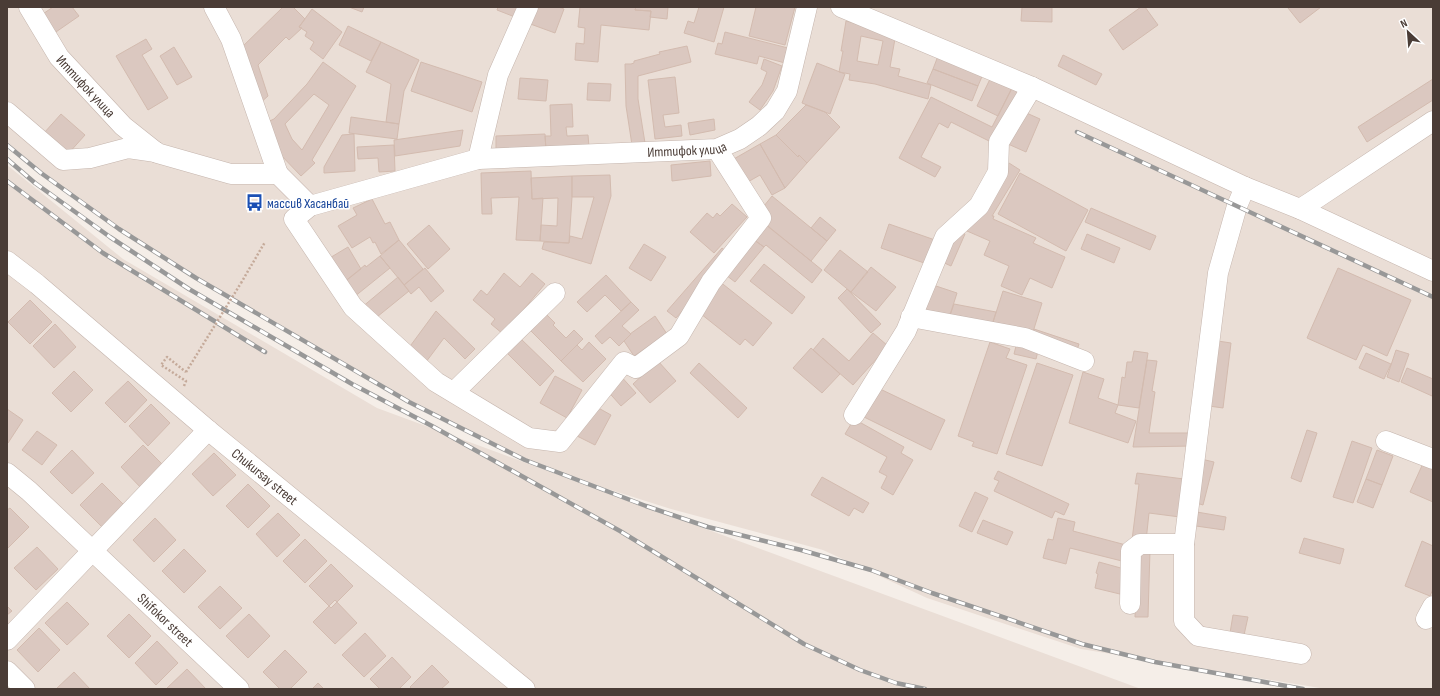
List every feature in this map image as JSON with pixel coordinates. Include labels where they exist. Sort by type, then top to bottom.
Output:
[{"type":"street","name":"Иттифок улица","points":[[29,7],[59,57],[123,126],[157,153]]},
{"type":"street","points":[[214,7],[231,39],[278,174],[310,206]]},
{"type":"street","points":[[478,159],[498,74],[528,7]]},
{"type":"street","name":"Иттифок улица","points":[[454,392],[436,382],[353,307],[294,219],[310,206],[478,159],[717,149],[740,139],[759,126],[775,111],[786,91],[807,7]]},
{"type":"street","points":[[841,7],[1032,87],[1245,187],[1300,209],[1433,271]]},
{"type":"street","points":[[854,414],[906,331],[944,236],[979,206],[998,172],[999,142],[1032,87]]},
{"type":"street","name":"Иттифок улица","points":[[7,112],[63,160],[90,158],[128,148],[157,153],[231,174],[278,174]]},
{"type":"street","points":[[1300,209],[1433,121]]},
{"type":"street","points":[[555,293],[454,392],[529,438],[560,442],[624,362],[636,368],[679,336],[711,282],[761,218],[717,149]]},
{"type":"street","points":[[1245,187],[1237,206],[1218,273],[1184,544],[1184,621],[1198,636],[1301,654]]},
{"type":"street","name":"Chukursay street","points":[[7,262],[36,284],[208,430],[525,689]]},
{"type":"street","points":[[911,317],[1025,338],[1084,361]]},
{"type":"street","points":[[7,640],[208,430]]},
{"type":"street","points":[[1386,441],[1433,459]]},
{"type":"street","name":"Shifokor street","points":[[7,474],[29,491],[93,550],[239,689]]},
{"type":"street","points":[[1130,604],[1131,551],[1140,544],[1184,544]]},
{"type":"street","points":[[7,671],[25,689]]},
{"type":"path","points":[[186,381],[161,365],[167,357],[186,372],[265,242]]},
{"type":"shaded area","points":[[7,7],[1433,7],[1433,689],[1326,689],[1081,649],[927,598],[823,550],[671,509],[589,483],[526,459],[476,436],[409,402],[196,278],[119,229],[41,173],[7,145]]},
{"type":"shaded area","points":[[7,165],[123,259],[377,408],[1141,689],[7,689]]},
{"type":"building","points":[[53,7],[72,7],[79,16],[53,34],[40,16]]},
{"type":"building","points":[[283,7],[293,7],[305,19],[299,27],[302,28],[289,40],[286,37],[258,65],[268,96],[259,104],[240,49]]},
{"type":"building","points":[[349,7],[364,7],[362,12]]},
{"type":"building","points":[[498,7],[525,7],[520,19],[497,10]]},
{"type":"building","points":[[530,7],[558,7],[564,9],[555,33],[525,22]]},
{"type":"building","points":[[580,7],[636,7],[635,10],[651,11],[649,30],[601,25],[598,62],[575,60],[576,43],[584,44],[585,28],[578,27]]},
{"type":"building","points":[[636,7],[668,7],[667,19],[650,17],[651,11],[635,10]]},
{"type":"building","points":[[699,7],[724,7],[714,42],[684,33],[688,21],[694,23]]},
{"type":"building","points":[[756,7],[795,7],[785,45],[749,36]]},
{"type":"building","points":[[1022,7],[1052,7],[1052,22],[1021,21]]},
{"type":"building","points":[[1141,7],[1145,7],[1158,25],[1123,50],[1109,30]]},
{"type":"building","points":[[1321,7],[1300,23],[1288,8]]},
{"type":"building","points":[[312,9],[342,32],[323,59],[310,49],[314,42],[305,36],[307,32],[299,27]]},
{"type":"building","points":[[846,21],[896,33],[890,67],[900,69],[898,76],[931,85],[928,99],[875,84],[849,80],[850,74],[839,72],[843,51],[841,51]],"holes":[[[861,36],[883,41],[878,65],[857,61]]]},
{"type":"building","points":[[348,26],[381,42],[371,61],[339,45]]},
{"type":"building","points":[[725,32],[788,48],[785,63],[759,56],[757,64],[715,54],[718,43],[722,44]]},
{"type":"building","points":[[146,39],[152,49],[142,55],[168,98],[148,110],[116,56]]},
{"type":"building","points":[[381,42],[419,60],[404,91],[399,124],[386,122],[391,84],[366,72]]},
{"type":"building","points":[[687,46],[691,62],[638,76],[638,99],[645,143],[632,145],[626,106],[625,64],[631,64],[634,63],[634,61],[660,54],[659,52]]},
{"type":"building","points":[[174,47],[192,77],[177,85],[160,56]]},
{"type":"building","points":[[1063,55],[1102,74],[1096,85],[1058,66]]},
{"type":"building","points":[[938,56],[983,74],[978,86],[933,69]]},
{"type":"building","points":[[764,59],[782,66],[773,91],[760,110],[749,102],[762,85],[767,72],[761,69]]},
{"type":"building","points":[[323,62],[356,86],[312,160],[315,163],[301,176],[278,152],[265,123],[274,119],[307,84]],"holes":[[[314,94],[329,105],[302,150],[292,139],[285,124]]]},
{"type":"building","points":[[421,62],[482,82],[472,112],[411,91]]},
{"type":"building","points":[[817,63],[845,74],[830,114],[802,103]]},
{"type":"building","points":[[933,69],[978,86],[972,101],[927,83]]},
{"type":"building","points":[[675,77],[679,113],[663,115],[665,127],[681,125],[682,136],[655,139],[648,80]]},
{"type":"building","points":[[991,77],[1012,88],[998,116],[977,106]]},
{"type":"building","points":[[520,78],[548,80],[546,101],[518,99]]},
{"type":"building","points":[[1433,79],[1433,100],[1367,142],[1358,127]]},
{"type":"building","points":[[588,83],[611,84],[610,101],[587,100]]},
{"type":"building","points":[[1012,88],[1023,93],[997,145],[951,122],[948,128],[939,123],[921,157],[941,167],[935,177],[899,158],[931,97],[992,127]]},
{"type":"building","points":[[572,104],[573,127],[566,127],[567,136],[588,135],[589,147],[546,149],[545,136],[551,136],[550,105]]},
{"type":"building","points":[[806,105],[825,112],[840,127],[807,163],[799,155],[798,157],[776,135]]},
{"type":"building","points":[[1022,111],[1040,119],[1026,152],[1008,144]]},
{"type":"building","points":[[61,114],[85,135],[68,154],[44,133]]},
{"type":"building","points":[[351,117],[399,124],[397,139],[349,133]]},
{"type":"building","points":[[714,119],[715,130],[690,135],[688,123]]},
{"type":"building","points":[[463,130],[460,146],[395,156],[394,140]]},
{"type":"building","points":[[354,134],[355,171],[324,173],[324,167],[342,135]]},
{"type":"building","points":[[545,134],[546,151],[496,153],[496,136]]},
{"type":"building","points":[[776,135],[798,157],[799,155],[807,163],[785,188],[760,144]]},
{"type":"building","points":[[760,144],[785,188],[772,195],[760,175],[746,183],[732,160]]},
{"type":"building","points":[[394,145],[395,171],[379,172],[378,158],[358,159],[357,147]]},
{"type":"building","points":[[710,161],[711,176],[672,181],[671,165]]},
{"type":"building","points":[[1009,163],[1020,170],[992,216],[994,216],[993,219],[1036,238],[1033,243],[1065,257],[1052,288],[1030,278],[1022,295],[1001,286],[1009,266],[984,255],[990,241],[967,231],[977,209],[980,210]]},
{"type":"building","points":[[531,171],[532,199],[543,198],[540,241],[516,240],[519,197],[491,198],[492,214],[482,214],[481,173]]},
{"type":"building","points":[[1020,173],[1088,210],[1066,251],[998,214]]},
{"type":"building","points":[[610,175],[611,196],[591,264],[542,249],[544,242],[569,243],[570,236],[582,239],[594,197],[572,197],[572,176]]},
{"type":"building","points":[[572,176],[569,243],[540,241],[541,225],[557,226],[558,198],[532,199],[531,178]]},
{"type":"building","points":[[772,196],[827,241],[811,261],[766,225],[760,211]]},
{"type":"building","points":[[372,199],[385,224],[390,222],[399,240],[381,254],[375,242],[373,243],[370,237],[352,248],[338,226],[357,215],[353,208]]},
{"type":"building","points":[[732,204],[747,217],[714,253],[690,232],[707,213],[713,218],[717,213],[720,216]]},
{"type":"building","points":[[1091,208],[1156,236],[1150,250],[1085,222]]},
{"type":"building","points":[[820,217],[836,230],[827,241],[811,228]]},
{"type":"building","points":[[763,222],[822,270],[812,283],[766,245],[764,247],[750,237]]},
{"type":"building","points":[[889,224],[935,240],[927,264],[881,248]]},
{"type":"building","points":[[429,225],[450,249],[428,269],[407,244]]},
{"type":"building","points":[[954,229],[965,234],[951,266],[940,261]]},
{"type":"building","points":[[1087,234],[1120,248],[1114,263],[1081,249]]},
{"type":"building","points":[[750,237],[764,247],[735,282],[722,272]]},
{"type":"building","points":[[399,240],[423,269],[404,285],[380,256]]},
{"type":"building","points":[[644,244],[666,257],[651,281],[629,268]]},
{"type":"building","points":[[348,247],[361,269],[343,283],[328,259]]},
{"type":"building","points":[[722,248],[731,255],[676,318],[667,311]]},
{"type":"building","points":[[840,250],[868,272],[851,292],[824,270]]},
{"type":"building","points":[[380,256],[390,268],[354,297],[343,283],[365,265],[366,267]]},
{"type":"building","points":[[764,264],[805,297],[792,314],[750,281]]},
{"type":"building","points":[[871,267],[896,287],[876,311],[851,292]]},
{"type":"building","points":[[425,268],[444,291],[431,302],[419,287],[411,294],[404,285]]},
{"type":"building","points":[[1338,268],[1411,300],[1387,356],[1363,345],[1356,360],[1307,338]]},
{"type":"building","points":[[504,273],[520,287],[532,273],[545,284],[503,334],[491,324],[495,319],[473,300],[481,290],[487,295]]},
{"type":"building","points":[[606,275],[631,302],[621,311],[605,295],[587,312],[577,302]]},
{"type":"building","points":[[398,277],[409,291],[372,321],[361,308]]},
{"type":"building","points":[[719,281],[772,323],[753,346],[745,339],[740,345],[696,310]]},
{"type":"building","points":[[933,285],[957,293],[949,318],[925,311]]},
{"type":"building","points":[[847,289],[881,324],[871,333],[838,298]]},
{"type":"building","points":[[1003,291],[1042,303],[1032,335],[993,322]]},
{"type":"building","points":[[30,300],[52,322],[30,344],[8,322]]},
{"type":"building","points":[[631,302],[639,310],[622,326],[631,334],[619,346],[610,337],[602,344],[595,336]]},
{"type":"building","points":[[954,304],[996,312],[993,322],[1032,335],[1034,329],[1079,344],[1076,353],[949,318]]},
{"type":"building","points":[[436,311],[475,349],[465,359],[444,338],[426,362],[408,349]]},
{"type":"building","points":[[545,313],[555,323],[553,325],[566,338],[574,330],[583,339],[561,361],[529,329]]},
{"type":"building","points":[[655,316],[667,334],[634,356],[624,341],[630,334]]},
{"type":"building","points":[[55,324],[76,347],[54,368],[33,346]]},
{"type":"building","points":[[873,333],[888,346],[853,385],[813,350],[823,338],[849,361]]},
{"type":"building","points":[[520,338],[554,371],[540,386],[506,352]]},
{"type":"building","points":[[1218,341],[1231,343],[1223,408],[1209,406]]},
{"type":"building","points":[[589,342],[606,359],[583,382],[561,361],[577,345],[582,350]]},
{"type":"building","points":[[990,342],[1010,349],[1006,358],[1027,365],[997,454],[972,446],[974,442],[958,436]]},
{"type":"building","points":[[1017,342],[1039,347],[1036,359],[1014,354]]},
{"type":"building","points":[[811,348],[840,374],[822,393],[793,368]]},
{"type":"building","points":[[1396,350],[1409,354],[1399,382],[1387,377]]},
{"type":"building","points":[[1134,351],[1148,353],[1139,408],[1118,405],[1122,377],[1125,378],[1127,362],[1132,362]]},
{"type":"building","points":[[1366,353],[1391,364],[1384,379],[1359,368]]},
{"type":"building","points":[[1147,360],[1157,361],[1152,391],[1155,392],[1149,433],[1193,433],[1193,446],[1133,447]]},
{"type":"building","points":[[658,361],[676,381],[650,403],[633,384]]},
{"type":"building","points":[[699,363],[747,408],[738,418],[690,373]]},
{"type":"building","points":[[1037,363],[1073,375],[1042,466],[1006,454]]},
{"type":"building","points":[[1407,368],[1433,379],[1432,396],[1401,382]]},
{"type":"building","points":[[74,371],[93,390],[71,412],[52,393]]},
{"type":"building","points":[[1083,372],[1104,379],[1098,398],[1118,405],[1115,413],[1136,421],[1128,443],[1069,423]]},
{"type":"building","points":[[619,374],[636,393],[621,406],[604,387]]},
{"type":"building","points":[[555,376],[582,390],[567,418],[540,403]]},
{"type":"building","points":[[128,381],[147,400],[125,423],[105,403]]},
{"type":"building","points":[[878,388],[945,420],[931,450],[864,417]]},
{"type":"building","points":[[151,404],[170,423],[148,446],[129,426]]},
{"type":"building","points":[[593,405],[611,415],[595,445],[577,436]]},
{"type":"building","points":[[7,409],[23,420],[8,443],[7,442]]},
{"type":"building","points":[[854,419],[904,447],[901,453],[913,460],[893,495],[881,488],[887,476],[879,472],[887,457],[845,434]]},
{"type":"building","points":[[1307,430],[1317,433],[1301,482],[1291,478]]},
{"type":"building","points":[[37,431],[57,445],[42,465],[22,450]]},
{"type":"building","points":[[1352,441],[1372,448],[1353,503],[1333,497]]},
{"type":"building","points":[[143,445],[165,467],[142,489],[121,467]]},
{"type":"building","points":[[72,450],[94,473],[72,494],[50,472]]},
{"type":"building","points":[[1377,450],[1393,456],[1382,485],[1366,479]]},
{"type":"building","points":[[214,453],[236,475],[213,496],[192,474]]},
{"type":"building","points":[[1201,459],[1214,462],[1203,505],[1190,501]]},
{"type":"building","points":[[1425,459],[1433,462],[1433,502],[1410,492]]},
{"type":"building","points":[[998,471],[1069,504],[1064,515],[1055,511],[1052,518],[994,491],[999,481],[994,479]]},
{"type":"building","points":[[1137,473],[1184,479],[1180,517],[1149,513],[1146,541],[1132,540],[1139,484],[1135,484]]},
{"type":"building","points":[[822,477],[869,503],[863,513],[854,508],[849,516],[811,495]]},
{"type":"building","points":[[1366,479],[1382,485],[1373,508],[1357,502]]},
{"type":"building","points":[[102,483],[124,505],[102,527],[80,505]]},
{"type":"building","points":[[248,484],[270,506],[248,528],[226,506]]},
{"type":"building","points":[[975,492],[988,498],[972,532],[959,526]]},
{"type":"building","points":[[10,508],[29,527],[7,549],[7,510]]},
{"type":"building","points":[[1191,511],[1226,517],[1224,530],[1189,525]]},
{"type":"building","points":[[278,513],[300,535],[277,557],[256,534]]},
{"type":"building","points":[[155,518],[176,540],[154,562],[133,540]]},
{"type":"building","points":[[1058,518],[1075,522],[1073,531],[1126,545],[1122,561],[1070,548],[1066,564],[1043,558],[1048,539],[1053,540]]},
{"type":"building","points":[[983,520],[1013,532],[1007,545],[977,533]]},
{"type":"building","points":[[1304,538],[1344,549],[1340,564],[1299,553]]},
{"type":"building","points":[[305,539],[327,561],[305,583],[283,561]]},
{"type":"building","points":[[1422,541],[1433,546],[1433,589],[1430,596],[1405,586]]},
{"type":"building","points":[[37,547],[58,569],[36,590],[14,568]]},
{"type":"building","points":[[184,549],[206,571],[184,593],[162,571]]},
{"type":"building","points":[[1137,549],[1150,550],[1148,617],[1135,617]]},
{"type":"building","points":[[1099,562],[1128,570],[1124,595],[1095,588],[1098,574],[1096,573]]},
{"type":"building","points":[[331,564],[353,586],[331,608],[309,586]]},
{"type":"building","points":[[220,586],[242,608],[220,629],[198,607]]},
{"type":"building","points":[[335,600],[357,623],[335,644],[313,622]]},
{"type":"building","points":[[67,602],[89,624],[67,645],[45,623]]},
{"type":"building","points":[[7,606],[12,611],[7,615]]},
{"type":"building","points":[[129,614],[151,636],[129,658],[107,636]]},
{"type":"building","points":[[249,614],[270,636],[248,658],[226,636]]},
{"type":"building","points":[[1233,615],[1248,617],[1244,635],[1230,633]]},
{"type":"building","points":[[39,628],[60,650],[38,672],[17,650]]},
{"type":"building","points":[[365,633],[386,656],[364,677],[342,655]]},
{"type":"building","points":[[157,641],[178,663],[156,685],[135,663]]},
{"type":"building","points":[[285,650],[307,672],[290,689],[280,689],[263,672]]},
{"type":"building","points":[[392,657],[411,677],[399,689],[380,689],[370,679]]},
{"type":"building","points":[[432,665],[449,682],[441,689],[412,689],[410,687]]},
{"type":"building","points":[[187,669],[206,689],[166,689]]},
{"type":"building","points":[[74,672],[90,689],[56,689]]},
{"type":"building","points":[[318,683],[324,689],[312,689]]},
{"type":"railway","points":[[1077,132],[1433,297]]},
{"type":"railway","points":[[7,145],[41,173],[119,229],[196,278],[409,402],[525,460],[646,506],[708,527],[801,550],[871,570],[932,593],[1082,644],[1155,662],[1303,689]]},
{"type":"railway","points":[[7,159],[35,183],[110,237],[189,289],[352,384],[432,426],[620,531],[804,644],[860,670],[896,683],[925,689]]},
{"type":"railway","points":[[7,181],[103,253],[265,352]]},
{"type":"place","name":"массив Хасанбай","points":[[254,203]]}]
